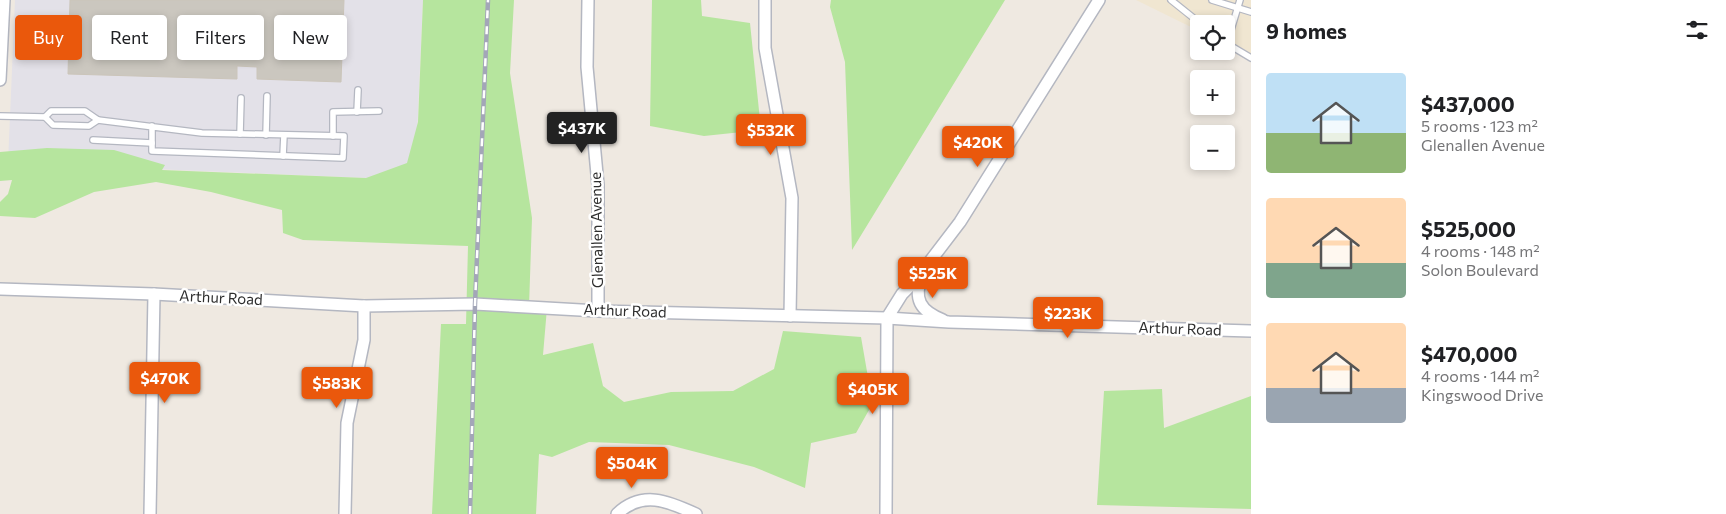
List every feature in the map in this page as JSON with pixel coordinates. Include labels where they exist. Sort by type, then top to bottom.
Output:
[{"type":"street","points":[[0,80],[4,0]]},
{"type":"street","name":"Glenallen Avenue","points":[[588,0],[587,67],[598,186],[598,311]]},
{"type":"street","points":[[766,0],[765,48],[792,198],[790,316]]},
{"type":"street","points":[[886,514],[887,318],[902,294],[923,271],[960,222],[1099,0]]},
{"type":"street","points":[[923,271],[917,286],[918,299],[924,310],[949,322]]},
{"type":"street","name":"Arthur Road","points":[[0,289],[154,294],[364,306],[475,304],[598,311],[887,318],[949,322],[1251,331]]},
{"type":"street","points":[[150,514],[154,294]]},
{"type":"street","points":[[345,514],[347,423],[364,340],[364,306]]},
{"type":"street","points":[[617,514],[628,504],[644,499],[676,504],[696,514]]},
{"type":"lane","points":[[1171,0],[1190,15]]},
{"type":"lane","points":[[1212,0],[1251,12]]},
{"type":"lane","points":[[1235,18],[1240,0]]},
{"type":"lane","points":[[1235,48],[1251,58]]},
{"type":"lane","points":[[357,112],[358,90]]},
{"type":"lane","points":[[266,135],[267,96]]},
{"type":"lane","points":[[240,134],[241,98]]},
{"type":"lane","points":[[45,117],[51,111],[85,111],[98,120],[152,126],[202,133],[344,136],[343,158],[152,151],[152,126]]},
{"type":"lane","points":[[333,136],[333,112],[379,111]]},
{"type":"lane","points":[[0,116],[45,117],[53,125],[89,126],[98,120]]},
{"type":"lane","points":[[283,156],[284,135]]},
{"type":"lane","points":[[93,140],[152,143]]},
{"type":"shaded area","points":[[15,0],[423,0],[415,180],[8,163]]},
{"type":"shaded area","points":[[1136,0],[1251,0],[1251,57],[1235,49],[1235,15],[1190,15],[1190,27]]},
{"type":"green space","points":[[423,0],[514,0],[510,73],[532,218],[529,307],[547,308],[543,355],[593,343],[603,386],[624,402],[671,392],[733,391],[774,369],[783,331],[861,337],[869,383],[869,410],[856,433],[811,443],[805,488],[754,467],[669,445],[589,442],[552,457],[539,454],[536,514],[432,514],[441,324],[466,324],[468,246],[303,240],[283,233],[282,210],[211,192],[156,182],[94,192],[35,218],[0,216],[0,202],[8,194],[12,180],[0,181],[0,152],[47,148],[114,150],[165,165],[162,170],[366,178],[407,163],[418,122]]},
{"type":"green space","points":[[652,0],[701,0],[702,16],[750,23],[761,130],[704,136],[650,126]]},
{"type":"green space","points":[[831,0],[1005,0],[852,250],[845,62],[830,7]]},
{"type":"green space","points":[[1162,389],[1164,428],[1251,396],[1251,509],[1097,505],[1104,391]]},
{"type":"building","points":[[70,0],[344,0],[343,15],[274,15],[274,60],[342,60],[341,82],[257,79],[257,67],[237,66],[237,79],[68,74],[68,60],[82,60],[82,15],[70,15]]},
{"type":"railway","points":[[470,514],[475,304],[488,0]]}]
